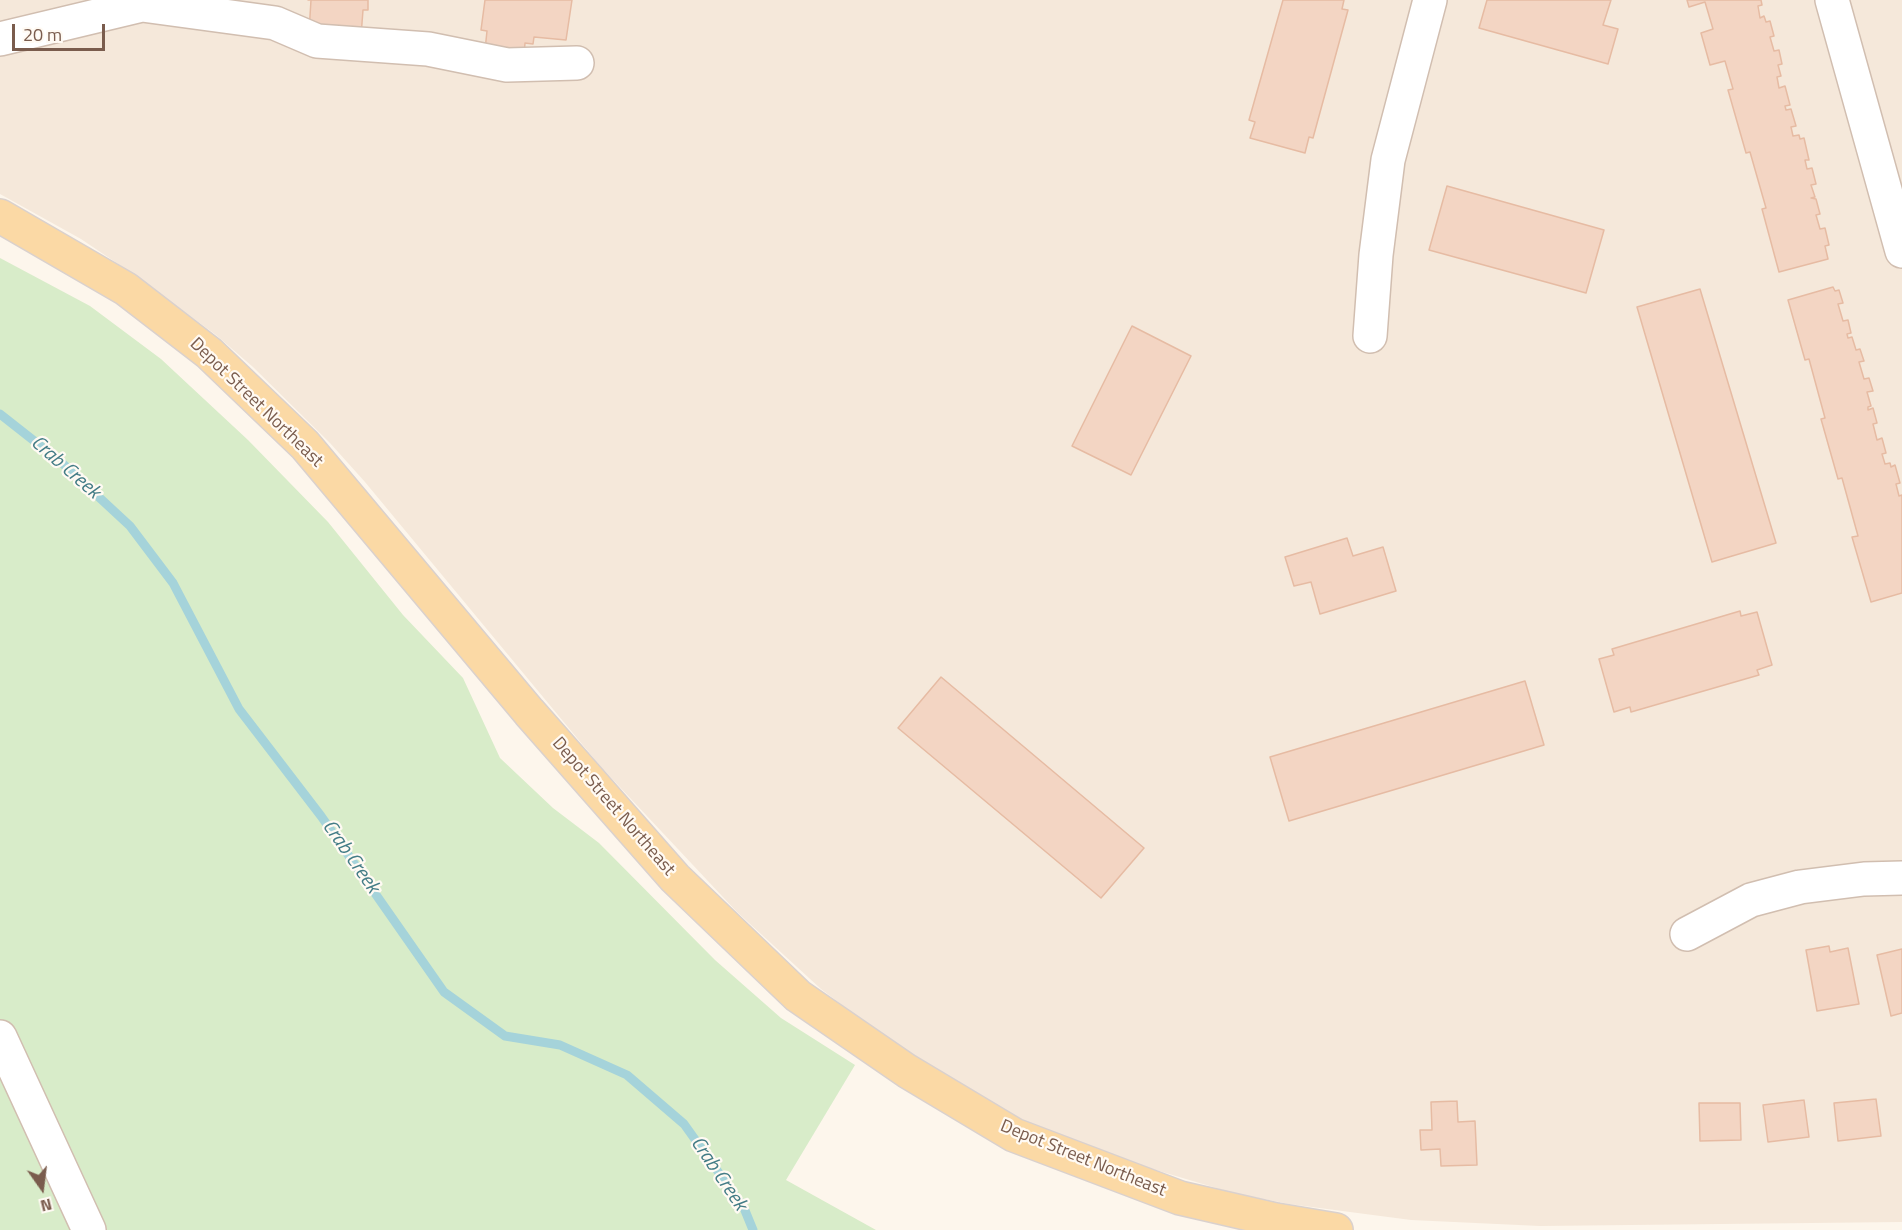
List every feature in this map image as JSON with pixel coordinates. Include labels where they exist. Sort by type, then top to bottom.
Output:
[{"type":"main road","name":"Depot Street Northeast","points":[[0,216],[126,289],[209,353],[305,445],[529,712],[675,878],[798,996],[906,1071],[1014,1135],[1180,1198],[1276,1220],[1336,1230]]},
{"type":"street","points":[[1370,336],[1388,160],[1430,0]]},
{"type":"street","points":[[1832,0],[1902,251]]},
{"type":"street","points":[[0,39],[141,2],[275,23],[317,41],[428,49],[507,65],[577,63]]},
{"type":"street","points":[[1687,934],[1751,900],[1800,887],[1864,879],[1902,878]]},
{"type":"street","points":[[0,1037],[89,1230]]},
{"type":"shaded area","points":[[0,0],[1902,0],[1902,1222],[1540,1226],[1411,1220],[1289,1204],[1233,1193],[1139,1165],[1077,1142],[1016,1117],[922,1061],[876,1031],[821,989],[737,912],[601,767],[365,482],[330,443],[253,367],[216,335],[133,274],[81,239],[0,194]]},
{"type":"green space","points":[[0,258],[90,306],[161,359],[248,440],[328,522],[403,615],[463,678],[500,758],[553,808],[599,843],[715,960],[781,1018],[855,1065],[786,1180],[876,1230],[0,1230]]},
{"type":"building","points":[[311,0],[368,0],[368,10],[363,10],[361,36],[309,32]]},
{"type":"building","points":[[485,0],[572,0],[566,40],[534,37],[533,44],[525,43],[524,55],[485,50],[487,31],[481,30]]},
{"type":"building","points":[[1283,0],[1344,0],[1342,9],[1348,10],[1313,138],[1309,137],[1305,153],[1250,138],[1255,122],[1249,120]]},
{"type":"building","points":[[1487,0],[1611,0],[1603,25],[1618,29],[1608,64],[1479,28]]},
{"type":"building","points":[[1687,0],[1761,0],[1762,5],[1758,6],[1760,18],[1764,16],[1766,22],[1770,21],[1774,36],[1770,37],[1774,51],[1779,50],[1782,64],[1778,65],[1781,76],[1777,77],[1779,88],[1785,86],[1790,105],[1785,106],[1786,110],[1791,109],[1796,126],[1791,127],[1793,136],[1799,135],[1800,139],[1804,138],[1809,160],[1805,160],[1807,169],[1812,168],[1816,184],[1811,185],[1815,197],[1811,198],[1816,199],[1820,214],[1816,215],[1820,229],[1825,228],[1829,245],[1825,246],[1828,259],[1779,272],[1762,209],[1766,208],[1750,152],[1746,153],[1728,90],[1733,89],[1725,61],[1710,65],[1701,33],[1713,29],[1705,2],[1689,7]]},
{"type":"building","points":[[1447,186],[1604,230],[1586,293],[1429,250]]},
{"type":"building","points":[[1833,287],[1835,291],[1839,290],[1843,303],[1838,304],[1843,321],[1848,320],[1851,333],[1847,334],[1848,338],[1852,337],[1856,350],[1860,349],[1864,361],[1859,362],[1864,379],[1869,378],[1873,391],[1867,392],[1871,406],[1868,410],[1873,408],[1877,423],[1873,424],[1877,440],[1882,438],[1886,453],[1882,454],[1885,464],[1890,463],[1891,467],[1895,465],[1900,483],[1896,484],[1899,496],[1902,495],[1902,593],[1871,602],[1852,537],[1858,536],[1842,478],[1838,479],[1821,419],[1825,418],[1809,359],[1805,360],[1788,300]]},
{"type":"building","points":[[1700,289],[1776,543],[1712,562],[1637,307]]},
{"type":"building","points":[[1132,326],[1191,356],[1131,475],[1072,446]]},
{"type":"building","points":[[1347,538],[1353,556],[1383,547],[1396,591],[1320,614],[1311,582],[1294,586],[1285,557]]},
{"type":"building","points":[[1740,611],[1741,616],[1757,612],[1772,665],[1757,670],[1759,675],[1631,712],[1630,707],[1614,712],[1599,659],[1614,655],[1612,649]]},
{"type":"building","points":[[941,677],[1144,848],[1101,898],[898,728]]},
{"type":"building","points":[[1525,681],[1544,745],[1289,821],[1270,757]]},
{"type":"building","points":[[1829,946],[1830,952],[1848,948],[1859,1004],[1817,1011],[1806,950]]},
{"type":"building","points":[[1902,949],[1902,1013],[1891,1016],[1877,955]]},
{"type":"building","points":[[1876,1099],[1881,1136],[1838,1141],[1834,1103]]},
{"type":"building","points":[[1804,1100],[1809,1137],[1768,1142],[1763,1105]]},
{"type":"building","points":[[1457,1101],[1458,1122],[1475,1121],[1477,1165],[1441,1166],[1440,1149],[1421,1150],[1420,1130],[1432,1130],[1431,1102]]},
{"type":"building","points":[[1699,1103],[1740,1103],[1741,1140],[1700,1141]]},
{"type":"waterway","name":"Crab Creek","points":[[0,414],[61,462],[130,526],[173,583],[239,709],[321,816],[444,992],[505,1036],[560,1045],[627,1075],[684,1124],[744,1208],[753,1230]]}]
